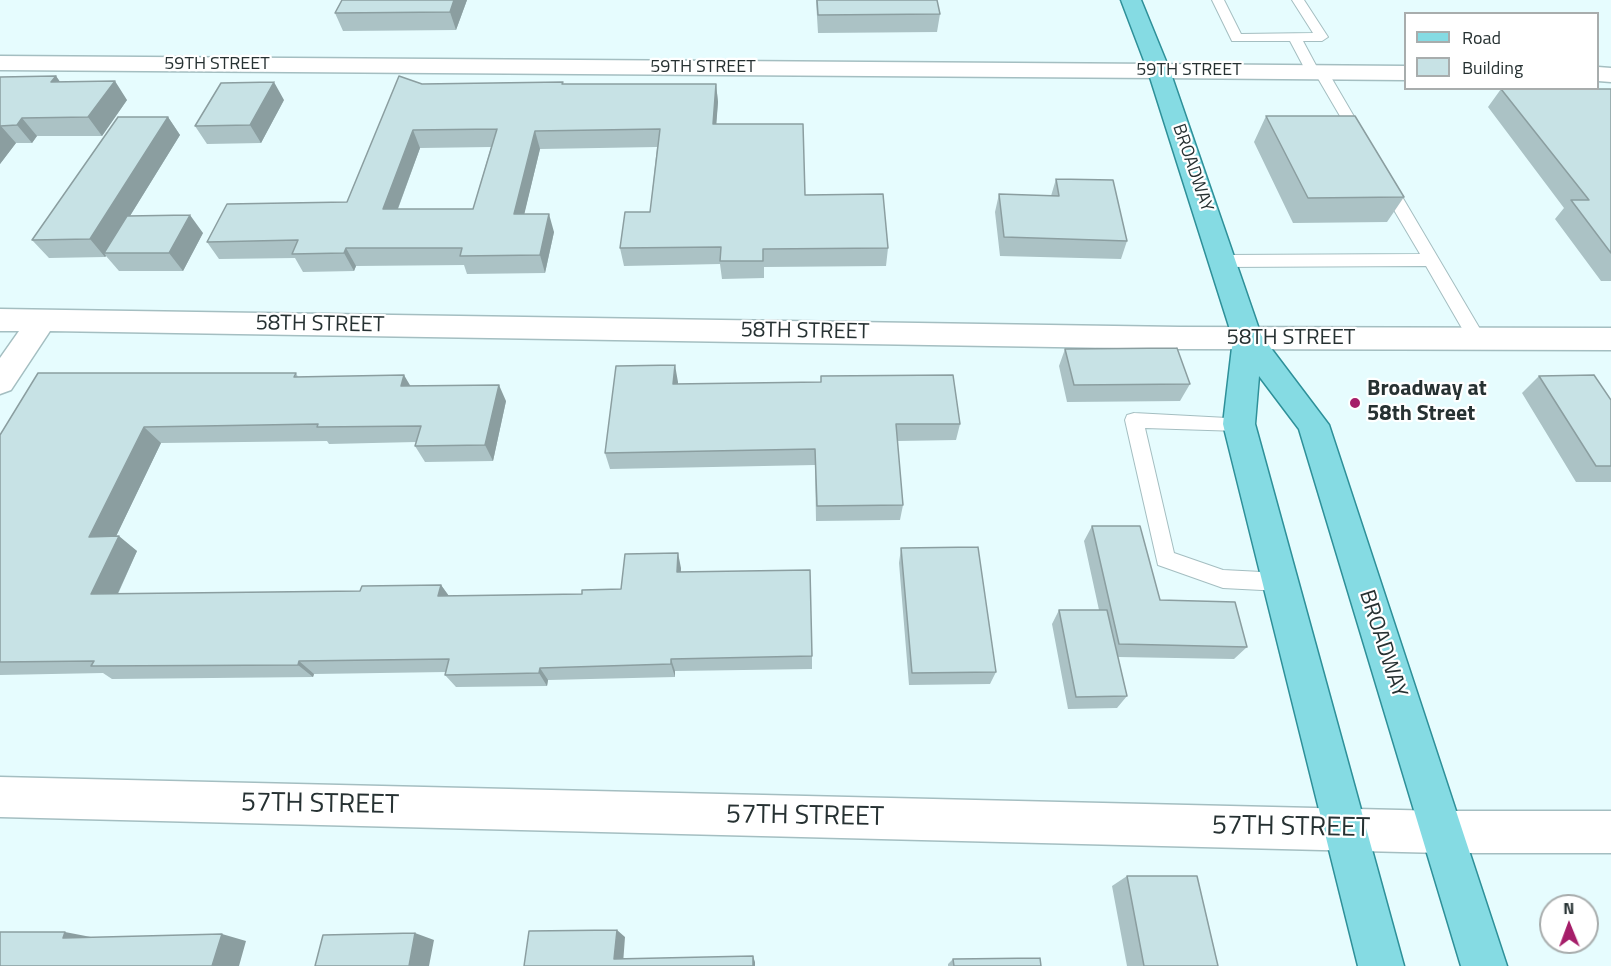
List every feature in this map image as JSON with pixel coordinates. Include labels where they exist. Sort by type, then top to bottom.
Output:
[{"type":"main road","name":"BROADWAY","points":[[1131,0],[1159,71],[1248,339],[1312,425],[1484,966]]},
{"type":"main road","name":"BROADWAY","points":[[1248,339],[1239,424],[1382,966]]},
{"type":"street","name":"59TH STREET","points":[[0,63],[1404,73]]},
{"type":"street","name":"58TH STREET","points":[[0,320],[1248,339],[1611,339]]},
{"type":"street","points":[[0,382],[42,320]]},
{"type":"street","name":"57TH STREET","points":[[0,797],[1442,832],[1611,832]]},
{"type":"lane","points":[[1218,0],[1237,38],[1322,37],[1298,0]]},
{"type":"lane","points":[[1294,37],[1367,152]]},
{"type":"lane","points":[[1379,171],[1477,339]]},
{"type":"lane","points":[[1223,261],[1431,260]]},
{"type":"lane","points":[[1239,424],[1134,420],[1165,559],[1222,579],[1281,582]]},
{"type":"building","points":[[342,0],[454,0],[450,12],[335,13]]},
{"type":"building","points":[[817,0],[937,0],[940,14],[818,15]]},
{"type":"building","points":[[56,76],[51,82],[115,81],[88,117],[22,118],[17,125],[0,126],[0,77]]},
{"type":"building","points":[[399,76],[422,84],[563,82],[562,84],[716,84],[713,124],[803,124],[805,195],[883,194],[888,248],[763,249],[763,261],[720,261],[721,247],[620,248],[625,212],[650,212],[660,129],[535,131],[514,214],[549,214],[540,255],[460,256],[462,248],[346,248],[344,253],[292,254],[298,240],[207,242],[227,204],[347,202]],"holes":[[[497,129],[473,209],[383,209],[413,130]]]},
{"type":"building","points":[[274,82],[250,125],[195,126],[221,83]]},
{"type":"building","points":[[1611,89],[1611,253],[1571,200],[1589,200],[1502,90]]},
{"type":"building","points":[[1266,116],[1355,116],[1404,197],[1308,198]]},
{"type":"building","points":[[118,117],[168,117],[90,239],[32,240]]},
{"type":"building","points":[[1056,179],[1113,180],[1127,241],[1004,237],[999,194],[1059,196]]},
{"type":"building","points":[[190,215],[169,253],[104,253],[127,216]]},
{"type":"building","points":[[1177,348],[1190,384],[1074,385],[1065,349]]},
{"type":"building","points":[[675,365],[673,384],[821,382],[821,376],[953,375],[960,424],[896,424],[903,505],[817,506],[815,449],[605,453],[616,366]]},
{"type":"building","points":[[38,373],[296,373],[294,377],[404,375],[401,386],[499,385],[485,445],[415,446],[421,426],[317,427],[318,424],[144,427],[89,537],[119,536],[91,594],[360,591],[362,586],[441,585],[438,596],[582,594],[582,590],[621,589],[625,554],[678,553],[677,572],[810,570],[812,656],[671,659],[671,664],[540,668],[539,673],[445,675],[449,659],[299,661],[298,665],[91,666],[94,661],[0,662],[0,435]]},
{"type":"building","points":[[1594,375],[1611,400],[1611,466],[1596,466],[1539,376]]},
{"type":"building","points":[[1092,526],[1140,526],[1160,600],[1235,602],[1247,647],[1119,644]]},
{"type":"building","points":[[978,547],[996,672],[912,673],[901,548]]},
{"type":"building","points":[[1059,610],[1107,610],[1127,696],[1076,697]]},
{"type":"building","points":[[1127,876],[1197,876],[1218,966],[1144,966]]},
{"type":"building","points":[[617,930],[614,959],[753,956],[753,966],[524,966],[529,931]]},
{"type":"building","points":[[0,932],[65,932],[63,938],[222,934],[212,966],[0,966]]},
{"type":"building","points":[[415,933],[409,966],[315,966],[323,935]]},
{"type":"building","points":[[1040,958],[1041,966],[954,966],[953,959]]},
{"type":"place","name":"Broadway at 58th Street","points":[[1355,403]]}]
